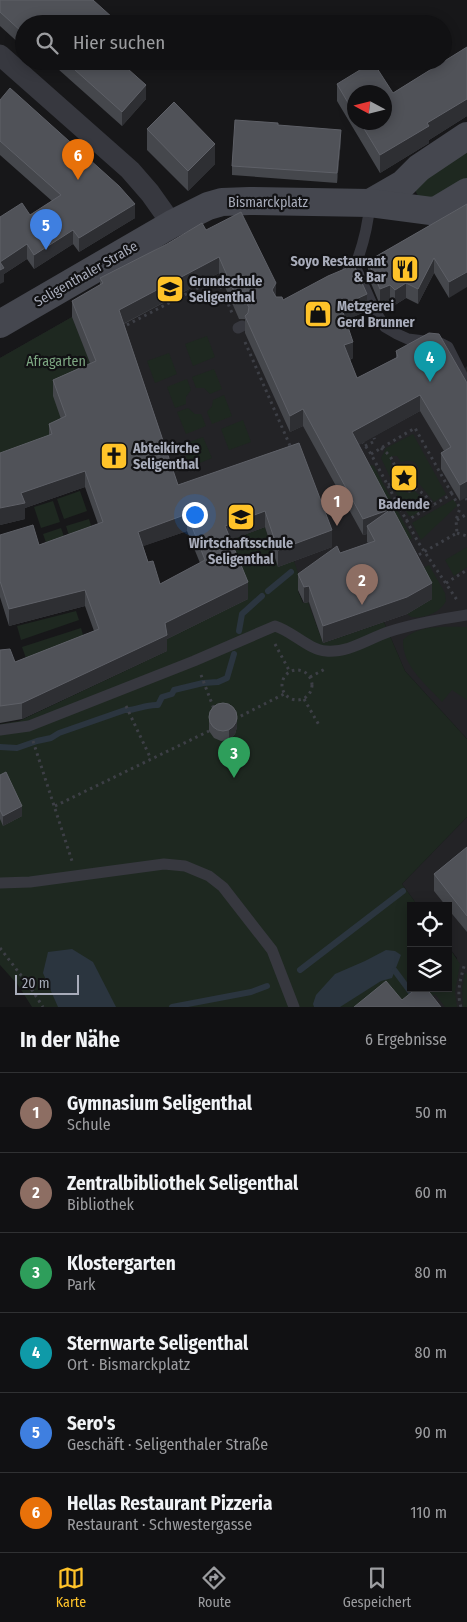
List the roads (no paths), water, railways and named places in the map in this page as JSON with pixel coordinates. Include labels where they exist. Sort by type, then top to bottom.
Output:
[{"type":"street","points":[[0,56],[15,69]]},
{"type":"street","points":[[16,70],[130,170],[150,193],[172,224]]},
{"type":"street","points":[[370,203],[405,181],[419,168],[467,136]]},
{"type":"street","points":[[405,181],[408,198],[420,211]]},
{"type":"street","name":"Bismarckplatz","points":[[172,224],[208,206],[222,202],[370,203],[420,211],[437,210],[467,192]]},
{"type":"street","name":"Seligenthaler Straße","points":[[0,324],[172,224]]},
{"type":"lane","points":[[339,274],[355,266],[368,224],[370,203]]},
{"type":"lane","points":[[355,266],[375,311],[386,327],[408,339],[440,343],[448,347],[467,385]]},
{"type":"lane","points":[[0,730],[29,726],[194,661],[275,626],[283,628],[315,648],[325,651],[358,645],[415,624],[467,615]]},
{"type":"lane","points":[[0,884],[164,864],[185,866],[209,876],[223,887],[272,950],[294,1007]]},
{"type":"waterway","points":[[268,591],[291,572]]},
{"type":"waterway","points":[[239,631],[242,614],[262,596]]},
{"type":"waterway","points":[[0,747],[17,748],[51,738],[59,733],[125,710],[158,705],[162,697],[172,694],[174,690],[203,683],[218,682],[227,678],[234,654]]},
{"type":"waterway","points":[[300,970],[403,891]]},
{"type":"waterway","points":[[395,971],[415,998]]},
{"type":"waterway","points":[[172,1007],[251,992],[267,986]]},
{"type":"place","name":"Hellas Restaurant Pizzeria","points":[[78,180]]},
{"type":"place","name":"Sero's","points":[[46,250]]},
{"type":"place","name":"Soyo Restaurant & Bar","points":[[405,269]]},
{"type":"place","name":"Grundschule Seligenthal","points":[[170,289]]},
{"type":"place","name":"Metzgerei Gerd Brunner","points":[[318,314]]},
{"type":"place","name":"Sternwarte Seligenthal","points":[[430,382]]},
{"type":"place","name":"Abteikirche Seligenthal","points":[[114,456]]},
{"type":"place","name":"Badende","points":[[404,478]]},
{"type":"place","name":"Wirtschaftsschule Seligenthal","points":[[241,517]]},
{"type":"place","name":"Gymnasium Seligenthal","points":[[337,526]]},
{"type":"place","name":"Zentralbibliothek Seligenthal","points":[[362,605]]},
{"type":"place","name":"Klostergarten","points":[[234,778]]},
{"type":"park label","name":"Afragarten","points":[[56,361]]}]
